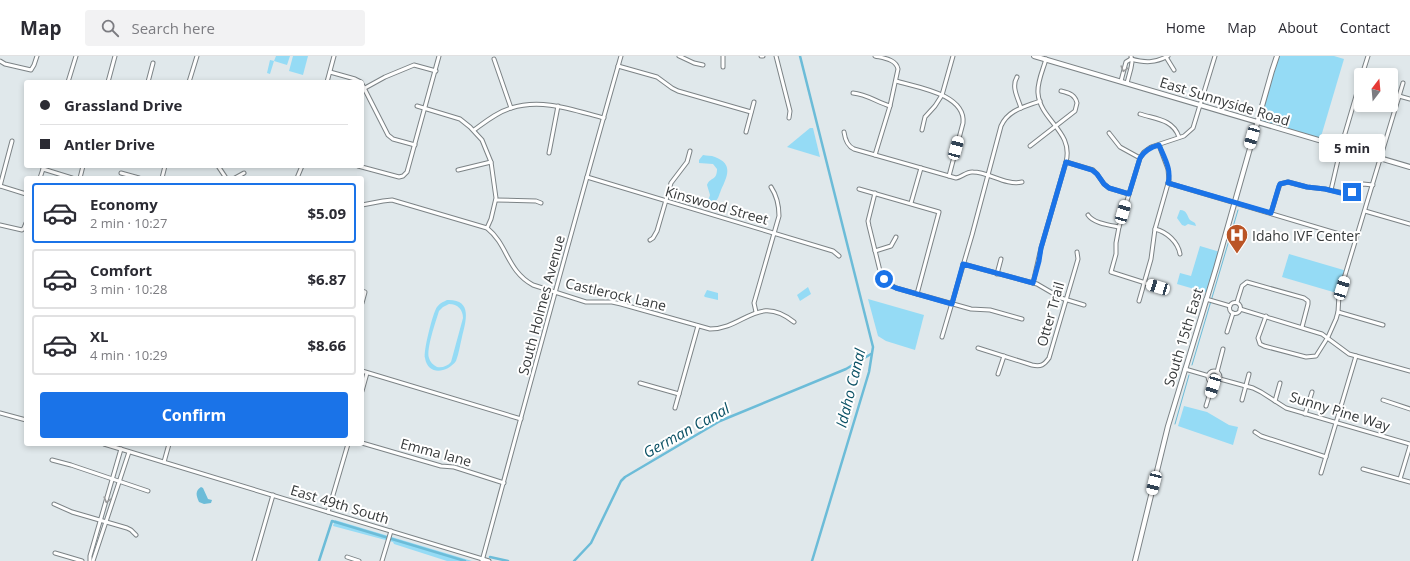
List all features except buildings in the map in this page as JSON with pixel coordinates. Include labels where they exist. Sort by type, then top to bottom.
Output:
[{"type":"main road","name":"East Sunnyside Road","points":[[1034,56],[1410,167]]},
{"type":"main road","name":"South 15th East","points":[[1135,561],[1168,426],[1208,299],[1257,121],[1277,56]]},
{"type":"street","points":[[1,62],[30,70],[34,65],[37,56]]},
{"type":"street","points":[[70,80],[76,56]]},
{"type":"street","points":[[109,80],[115,56]]},
{"type":"street","points":[[190,80],[197,56]]},
{"type":"street","points":[[328,80],[334,56]]},
{"type":"street","points":[[364,168],[399,177],[403,176],[407,172],[439,56]]},
{"type":"street","name":"South Holmes Avenue","points":[[483,560],[555,292],[621,56]]},
{"type":"street","points":[[679,56],[688,58],[703,65]]},
{"type":"street","points":[[723,56],[723,67]]},
{"type":"street","points":[[776,56],[790,111],[789,118]]},
{"type":"street","points":[[875,56],[891,60],[897,64],[898,69],[890,106],[875,155]]},
{"type":"street","points":[[922,130],[925,117],[942,95],[953,56]]},
{"type":"street","points":[[1158,287],[1111,272],[1116,254],[1116,243],[1119,227],[1140,158],[1144,152],[1151,147],[1184,136],[1193,128],[1215,56]]},
{"type":"street","points":[[1364,68],[1368,56]]},
{"type":"street","points":[[1131,58],[1154,62],[1167,57],[1174,70]]},
{"type":"street","points":[[1121,81],[1126,62],[1131,58]]},
{"type":"street","points":[[1127,83],[1132,62],[1131,58]]},
{"type":"street","points":[[494,59],[511,108]]},
{"type":"street","points":[[1033,283],[1041,248],[1068,151],[1061,133],[1044,112],[1040,101],[1038,89],[1046,59]]},
{"type":"street","points":[[149,80],[153,63]]},
{"type":"street","points":[[415,145],[393,139],[388,135],[365,88],[385,77],[414,65],[436,71]]},
{"type":"street","points":[[618,66],[656,77],[678,91],[751,112]]},
{"type":"street","points":[[330,72],[356,80]]},
{"type":"street","points":[[1017,77],[1014,81],[1015,89],[1021,108]]},
{"type":"street","points":[[896,81],[942,95],[958,106],[961,111],[963,119],[949,176]]},
{"type":"street","points":[[1266,316],[1258,338],[1260,344],[1264,346],[1287,353],[1311,357],[1316,356],[1328,337],[1333,328],[1338,312],[1339,295],[1403,83]]},
{"type":"street","points":[[1030,146],[1071,114],[1077,107],[1077,101],[1072,94],[1061,91]]},
{"type":"street","points":[[853,93],[866,96],[872,100],[890,106]]},
{"type":"street","points":[[1399,96],[1410,99]]},
{"type":"street","points":[[942,337],[998,132],[1004,120],[1009,115],[1021,108],[1040,101]]},
{"type":"street","points":[[746,132],[754,102]]},
{"type":"street","points":[[1331,190],[1341,147],[1354,103]]},
{"type":"street","points":[[474,130],[487,120],[511,108],[538,104],[558,106],[604,118]]},
{"type":"street","points":[[364,205],[392,200],[487,228],[496,200],[491,162],[482,140],[465,122],[454,116],[417,106]]},
{"type":"street","points":[[549,153],[558,106]]},
{"type":"street","points":[[1140,114],[1169,123],[1176,128],[1180,137]]},
{"type":"street","points":[[844,132],[846,141],[851,148],[956,178],[973,172],[1014,182],[1022,182]]},
{"type":"street","points":[[1109,133],[1120,147],[1140,158]]},
{"type":"street","points":[[12,141],[0,186],[24,193]]},
{"type":"street","points":[[1139,301],[1151,259],[1155,229],[1170,175],[1159,145]]},
{"type":"street","points":[[650,240],[654,238],[665,201],[674,179],[687,162],[690,151]]},
{"type":"street","points":[[458,170],[491,162]]},
{"type":"street","points":[[1066,162],[1092,170],[1109,188],[1129,194]]},
{"type":"street","points":[[43,168],[66,176]]},
{"type":"street","points":[[911,203],[921,168]]},
{"type":"street","points":[[121,172],[134,176]]},
{"type":"street","points":[[239,176],[244,173]]},
{"type":"street","name":"Kinswood Street","points":[[587,177],[833,250],[838,256]]},
{"type":"street","points":[[1271,213],[1279,186],[1284,182],[1348,194],[1363,184],[1373,185]]},
{"type":"street","points":[[1168,183],[1356,239]]},
{"type":"street","points":[[756,312],[754,303],[779,216],[779,208],[775,193],[771,187]]},
{"type":"street","points":[[859,189],[939,212],[917,294]]},
{"type":"street","points":[[875,194],[868,221],[882,274],[887,282],[896,288],[952,304],[971,309],[990,310],[1022,319]]},
{"type":"street","points":[[496,200],[536,201],[541,203]]},
{"type":"street","points":[[1365,211],[1410,224]]},
{"type":"street","points":[[1088,215],[1090,218],[1095,220],[1119,227]]},
{"type":"street","points":[[0,225],[23,229],[24,227]]},
{"type":"street","name":"Castlerock Lane","points":[[487,228],[497,238],[513,267],[521,277],[533,285],[586,302],[612,302],[710,329],[723,328],[756,312],[774,312],[786,316],[794,322]]},
{"type":"street","points":[[1155,229],[1170,236],[1178,246],[1180,254]]},
{"type":"street","points":[[875,251],[891,246],[896,237]]},
{"type":"street","name":"Otter Trail","points":[[1004,356],[1037,366],[1042,366],[1045,364],[1050,355],[1078,259],[1076,252]]},
{"type":"street","points":[[997,274],[1001,259]]},
{"type":"street","points":[[963,264],[1033,283],[1066,300],[1084,305]]},
{"type":"street","points":[[1237,302],[1242,286],[1247,282],[1304,298],[1308,301],[1308,304],[1302,327]]},
{"type":"street","points":[[1208,299],[1230,306]]},
{"type":"street","points":[[1230,306],[1233,302],[1237,302]]},
{"type":"street","points":[[1237,302],[1240,304],[1240,309]]},
{"type":"street","points":[[1228,332],[1233,313],[1230,311],[1230,306]]},
{"type":"street","points":[[1233,313],[1238,312],[1240,309]]},
{"type":"street","points":[[1240,309],[1322,334],[1328,337],[1344,351],[1356,356],[1410,371]]},
{"type":"street","points":[[1338,312],[1383,325]]},
{"type":"street","points":[[675,408],[698,326]]},
{"type":"street","points":[[978,348],[1004,356],[998,374]]},
{"type":"street","points":[[1213,383],[1217,383],[1220,379],[1217,372],[1224,349]]},
{"type":"street","points":[[1321,473],[1356,356]]},
{"type":"street","points":[[1185,369],[1209,376]]},
{"type":"street","points":[[364,372],[522,419]]},
{"type":"street","points":[[1209,376],[1213,372],[1217,372]]},
{"type":"street","points":[[364,384],[367,373]]},
{"type":"street","points":[[1242,400],[1249,374]]},
{"type":"street","points":[[1209,376],[1210,381],[1213,383]]},
{"type":"street","name":"Sunny Pine Way","points":[[1220,379],[1261,392],[1286,408],[1410,445]]},
{"type":"street","points":[[640,383],[679,394]]},
{"type":"street","points":[[1206,406],[1213,383]]},
{"type":"street","points":[[1275,401],[1280,383]]},
{"type":"street","points":[[1305,414],[1312,392]]},
{"type":"street","points":[[1383,400],[1410,409]]},
{"type":"street","points":[[0,412],[24,419]]},
{"type":"street","points":[[1255,432],[1261,436],[1326,457]]},
{"type":"street","name":"Emma lane","points":[[364,443],[441,466],[454,467],[504,482]]},
{"type":"street","points":[[1400,479],[1410,445]]},
{"type":"street","name":"East 49th South","points":[[111,446],[489,561]]},
{"type":"street","points":[[164,462],[169,446]]},
{"type":"street","points":[[328,512],[347,446]]},
{"type":"street","points":[[92,561],[90,556],[121,449]]},
{"type":"street","points":[[92,561],[129,452]]},
{"type":"street","points":[[52,460],[148,491]]},
{"type":"street","points":[[1363,469],[1410,482]]},
{"type":"street","points":[[254,561],[273,496]]},
{"type":"street","points":[[54,504],[72,512],[127,528],[136,535]]},
{"type":"street","points":[[382,561],[391,531]]},
{"type":"street","points":[[55,552],[82,561]]},
{"type":"street","points":[[347,558],[359,561]]},
{"type":"shaded area","points":[[276,56],[290,56],[287,65],[274,61]]},
{"type":"shaded area","points":[[293,56],[308,56],[303,75],[289,71]]},
{"type":"shaded area","points":[[1278,56],[1334,56],[1344,59],[1320,140],[1257,121]]},
{"type":"shaded area","points":[[270,60],[274,61],[270,74],[267,73]]},
{"type":"shaded area","points":[[810,128],[813,128],[820,157],[787,147]]},
{"type":"shaded area","points":[[703,155],[714,156],[725,163],[727,167],[727,176],[717,199],[715,202],[708,205],[695,201],[697,199],[705,200],[709,198],[710,195],[707,185],[715,177],[717,169],[713,164],[699,163],[699,160]]},
{"type":"shaded area","points":[[1180,210],[1185,212],[1196,226],[1188,224],[1185,226],[1182,225],[1177,218]]},
{"type":"shaded area","points":[[1200,246],[1220,252],[1208,293],[1177,284],[1180,273],[1191,276]]},
{"type":"shaded area","points":[[1289,254],[1347,271],[1340,294],[1282,277]]},
{"type":"shaded area","points":[[808,287],[811,294],[800,301],[797,295]]},
{"type":"shaded area","points":[[707,290],[718,293],[718,300],[705,297],[704,296]]},
{"type":"shaded area","points":[[868,299],[924,315],[915,350],[886,341],[878,336]]},
{"type":"shaded area","points":[[447,300],[461,303],[466,312],[466,318],[456,361],[448,368],[438,371],[430,368],[427,364],[425,358],[425,348],[435,310],[439,304]],"holes":[[[449,304],[455,305],[459,308],[462,312],[463,318],[451,362],[448,365],[437,367],[430,361],[429,358],[428,354],[430,342],[439,311]]]},
{"type":"shaded area","points":[[1184,406],[1207,412],[1229,425],[1238,427],[1233,445],[1178,426]]},
{"type":"shaded area","points":[[201,487],[203,488],[208,499],[212,500],[211,503],[204,504],[199,502],[197,493]]},
{"type":"shaded area","points":[[335,520],[472,561],[447,561],[394,544],[393,542],[333,526]]},
{"type":"waterway","name":"Idaho Canal","points":[[800,56],[873,347],[869,372],[812,561]]},
{"type":"waterway","points":[[1192,365],[1238,210]]},
{"type":"waterway","name":"German Canal","points":[[574,561],[591,543],[621,481],[625,477],[720,421],[846,369],[871,354]]},
{"type":"waterway","points":[[1175,424],[1189,375]]},
{"type":"waterway","name":"German Canal","points":[[319,561],[332,521],[465,561]]},
{"type":"waterway","name":"German Canal","points":[[490,557],[508,561]]},
{"type":"place","name":"Idaho IVF Center","points":[[1237,254]]},
{"type":"route","points":[[884,279],[891,286],[896,288],[952,304],[963,264],[1033,283],[1041,248],[1066,162],[1092,170],[1109,188],[1129,194],[1140,158],[1144,152],[1151,147],[1159,145],[1170,175],[1168,183],[1271,213],[1279,186],[1284,182],[1345,194],[1352,192]]}]
